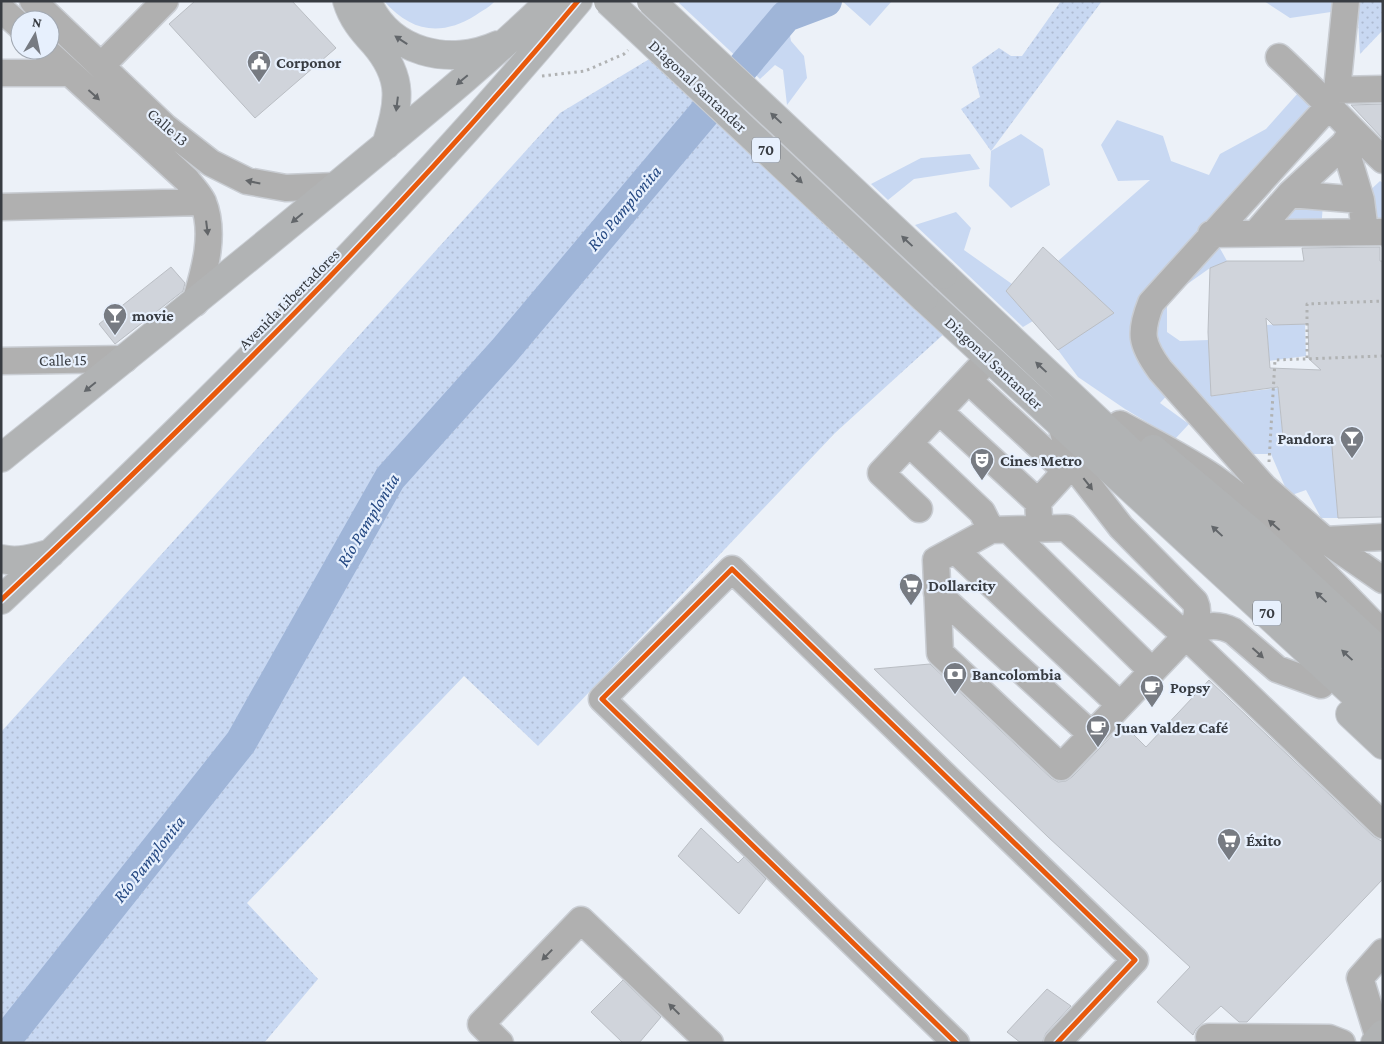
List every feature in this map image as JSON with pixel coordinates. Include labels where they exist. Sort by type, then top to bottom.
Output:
[{"type":"main road","points":[[347,1],[354,19],[384,56],[396,78],[398,102],[386,145]]},
{"type":"main road","points":[[367,1],[376,17],[395,37],[426,52],[441,55],[467,54],[496,46],[513,37]]},
{"type":"main road","points":[[1,458],[195,303],[386,145],[513,37],[550,1]]},
{"type":"main road","name":"Avenida Libertadores","points":[[1,600],[329,279],[512,80],[578,1]]},
{"type":"main road","name":"Diagonal Santander","points":[[608,1],[988,358],[1383,721]]},
{"type":"main road","name":"Diagonal Santander","points":[[651,1],[1383,689]]},
{"type":"main road","points":[[1076,400],[1120,424],[1212,497],[1383,654]]},
{"type":"main road","points":[[1061,425],[1116,492],[1383,745]]},
{"type":"main road","points":[[1,559],[11,561],[30,560],[51,553]]},
{"type":"street","name":"Calle 13","points":[[33,1],[165,127],[218,167],[247,182],[286,188],[336,186]]},
{"type":"street","points":[[102,65],[165,1]]},
{"type":"street","points":[[1211,234],[1374,232],[1361,200],[1348,137],[1332,99],[1346,1]]},
{"type":"street","points":[[1279,57],[1313,88],[1332,99]]},
{"type":"street","name":"Calle 13","points":[[56,60],[187,180],[203,202],[208,234],[205,265],[195,303]]},
{"type":"street","points":[[1,73],[70,73]]},
{"type":"street","points":[[1383,89],[1332,99],[1151,302],[1143,331],[1146,351],[1179,392],[1315,547],[1383,634]]},
{"type":"street","points":[[1348,137],[1383,160]]},
{"type":"street","points":[[1256,234],[1290,194],[1348,137]]},
{"type":"street","points":[[1290,194],[1361,200]]},
{"type":"street","points":[[1,207],[203,202]]},
{"type":"street","points":[[919,509],[881,473],[969,381],[988,358]]},
{"type":"street","name":"Calle 15","points":[[1,361],[125,359]]},
{"type":"street","points":[[969,381],[1066,471],[1038,502]]},
{"type":"street","points":[[940,412],[1038,502],[1040,528]]},
{"type":"street","points":[[1120,424],[1211,476],[1261,514],[1315,547],[1383,580]]},
{"type":"street","points":[[1061,425],[1073,465],[1121,527],[1195,602],[1197,616],[1186,636]]},
{"type":"street","points":[[910,443],[1000,530],[1152,671]]},
{"type":"street","points":[[1321,685],[1276,669],[1233,630],[1226,627],[1210,626],[1199,628],[1186,636],[1061,767],[940,653],[936,560],[1000,530],[1066,528],[1186,636],[1383,825]]},
{"type":"street","points":[[1315,547],[1383,537]]},
{"type":"street","points":[[955,550],[1120,705]]},
{"type":"street","points":[[956,1043],[602,699],[732,569],[1135,960],[1057,1043]]},
{"type":"street","points":[[938,593],[1092,735]]},
{"type":"street","points":[[500,1043],[481,1024],[581,920],[710,1043]]},
{"type":"street","points":[[1379,1038],[1360,978],[1383,952]]},
{"type":"street","points":[[1209,1037],[1329,1038],[1342,1043]]},
{"type":"path","points":[[512,80],[585,71],[624,54],[630,47]]},
{"type":"path","points":[[1306,358],[1307,304],[1383,302]]},
{"type":"path","points":[[1264,487],[1272,454],[1275,360],[1383,356]]},
{"type":"shaded area","points":[[384,1],[495,1],[463,22],[439,28],[427,28],[405,19]]},
{"type":"shaded area","points":[[681,1],[796,1],[785,9],[791,41],[804,56],[807,78],[787,105],[783,70],[775,65],[760,79],[679,3]]},
{"type":"shaded area","points":[[842,1],[892,1],[870,26]]},
{"type":"shaded area","points":[[1061,1],[1102,1],[991,151],[961,109],[980,97],[972,67],[999,48],[1011,56],[1022,56]]},
{"type":"shaded area","points":[[1264,1],[1333,1],[1331,12],[1290,18]]},
{"type":"shaded area","points":[[1357,1],[1383,1],[1383,30],[1360,54]]},
{"type":"shaded area","points":[[651,58],[957,322],[835,433],[538,746],[464,676],[247,903],[318,979],[264,1043],[1,1043],[1,732],[560,113]]},
{"type":"shaded area","points":[[1298,93],[1318,108],[1140,329],[1172,390],[1160,403],[1189,424],[1175,439],[1125,409],[1078,377],[1058,350],[1058,261],[1150,180],[1118,181],[1101,145],[1117,120],[1163,136],[1171,161],[1209,175],[1220,154],[1266,129]]},
{"type":"shaded area","points":[[1021,134],[1043,149],[1050,185],[1011,208],[989,186],[991,151]]},
{"type":"shaded area","points":[[970,154],[980,169],[914,179],[888,200],[871,184],[921,158]]},
{"type":"shaded area","points":[[1380,181],[1383,183],[1383,228],[1369,221],[1366,194]]},
{"type":"shaded area","points":[[1323,204],[1321,230],[1279,228],[1281,208]]},
{"type":"shaded area","points":[[956,212],[971,228],[964,250],[1012,284],[1006,291],[1033,321],[1023,327],[915,225]]},
{"type":"shaded area","points":[[1212,234],[1227,261],[1210,268],[1186,285],[1176,275]]},
{"type":"shaded area","points":[[1175,293],[1167,305],[1167,332],[1180,341],[1209,340],[1211,396],[1278,388],[1283,437],[1327,436],[1332,440],[1338,518],[1321,518],[1306,490],[1289,496],[1271,454],[1250,454],[1148,351],[1146,318]]},
{"type":"shaded area","points":[[1305,322],[1306,356],[1269,361],[1267,325]]},
{"type":"building","name":"Corponor","points":[[195,1],[292,1],[336,48],[255,118],[169,24]]},
{"type":"building","points":[[1383,104],[1383,139],[1351,105]]},
{"type":"building","points":[[1043,247],[1114,313],[1058,350],[1006,291]]},
{"type":"building","points":[[1380,247],[1380,261],[1383,261],[1383,517],[1338,518],[1331,436],[1283,437],[1278,387],[1211,396],[1208,332],[1210,268],[1227,261],[1304,261],[1302,248]],"holes":[[[1266,318],[1273,325],[1308,324],[1309,359],[1321,370],[1270,368]]]},
{"type":"building","points":[[171,267],[185,283],[183,291],[115,344],[99,324]]},
{"type":"building","name":"Éxito","points":[[930,664],[1051,778],[1058,782],[1066,781],[1072,777],[1123,724],[1146,747],[1209,680],[1373,836],[1383,842],[1383,879],[1247,1022],[1239,1022],[1221,1006],[1196,1029],[1193,1035],[1157,1002],[1190,967],[1048,837],[874,669]]},
{"type":"building","points":[[701,828],[738,863],[744,857],[766,879],[739,914],[678,856]]},
{"type":"building","points":[[623,980],[661,1017],[639,1043],[623,1043],[591,1012]]},
{"type":"building","points":[[1047,989],[1071,1006],[1046,1033],[1042,1043],[1021,1043],[1007,1032]]},
{"type":"waterway","name":"Río Pamplonita","points":[[3,1043],[241,742],[390,478],[504,351],[786,16],[826,1]]},
{"type":"cycle path","points":[[1,600],[151,456],[298,309],[441,158],[578,1]]},
{"type":"cycle path","points":[[956,1043],[602,699],[732,569],[1135,960],[1057,1043]]},
{"type":"place","name":"Corponor","points":[[259,83]]},
{"type":"place","name":"movie","points":[[115,336]]},
{"type":"place","name":"Pandora","points":[[1352,459]]},
{"type":"place","name":"Cines Metro","points":[[982,481]]},
{"type":"place","name":"Dollarcity","points":[[911,606]]},
{"type":"place","name":"Bancolombia","points":[[955,695]]},
{"type":"place","name":"Popsy","points":[[1152,708]]},
{"type":"place","name":"Juan Valdez Café","points":[[1098,748]]},
{"type":"place","name":"Éxito","points":[[1229,861]]}]
